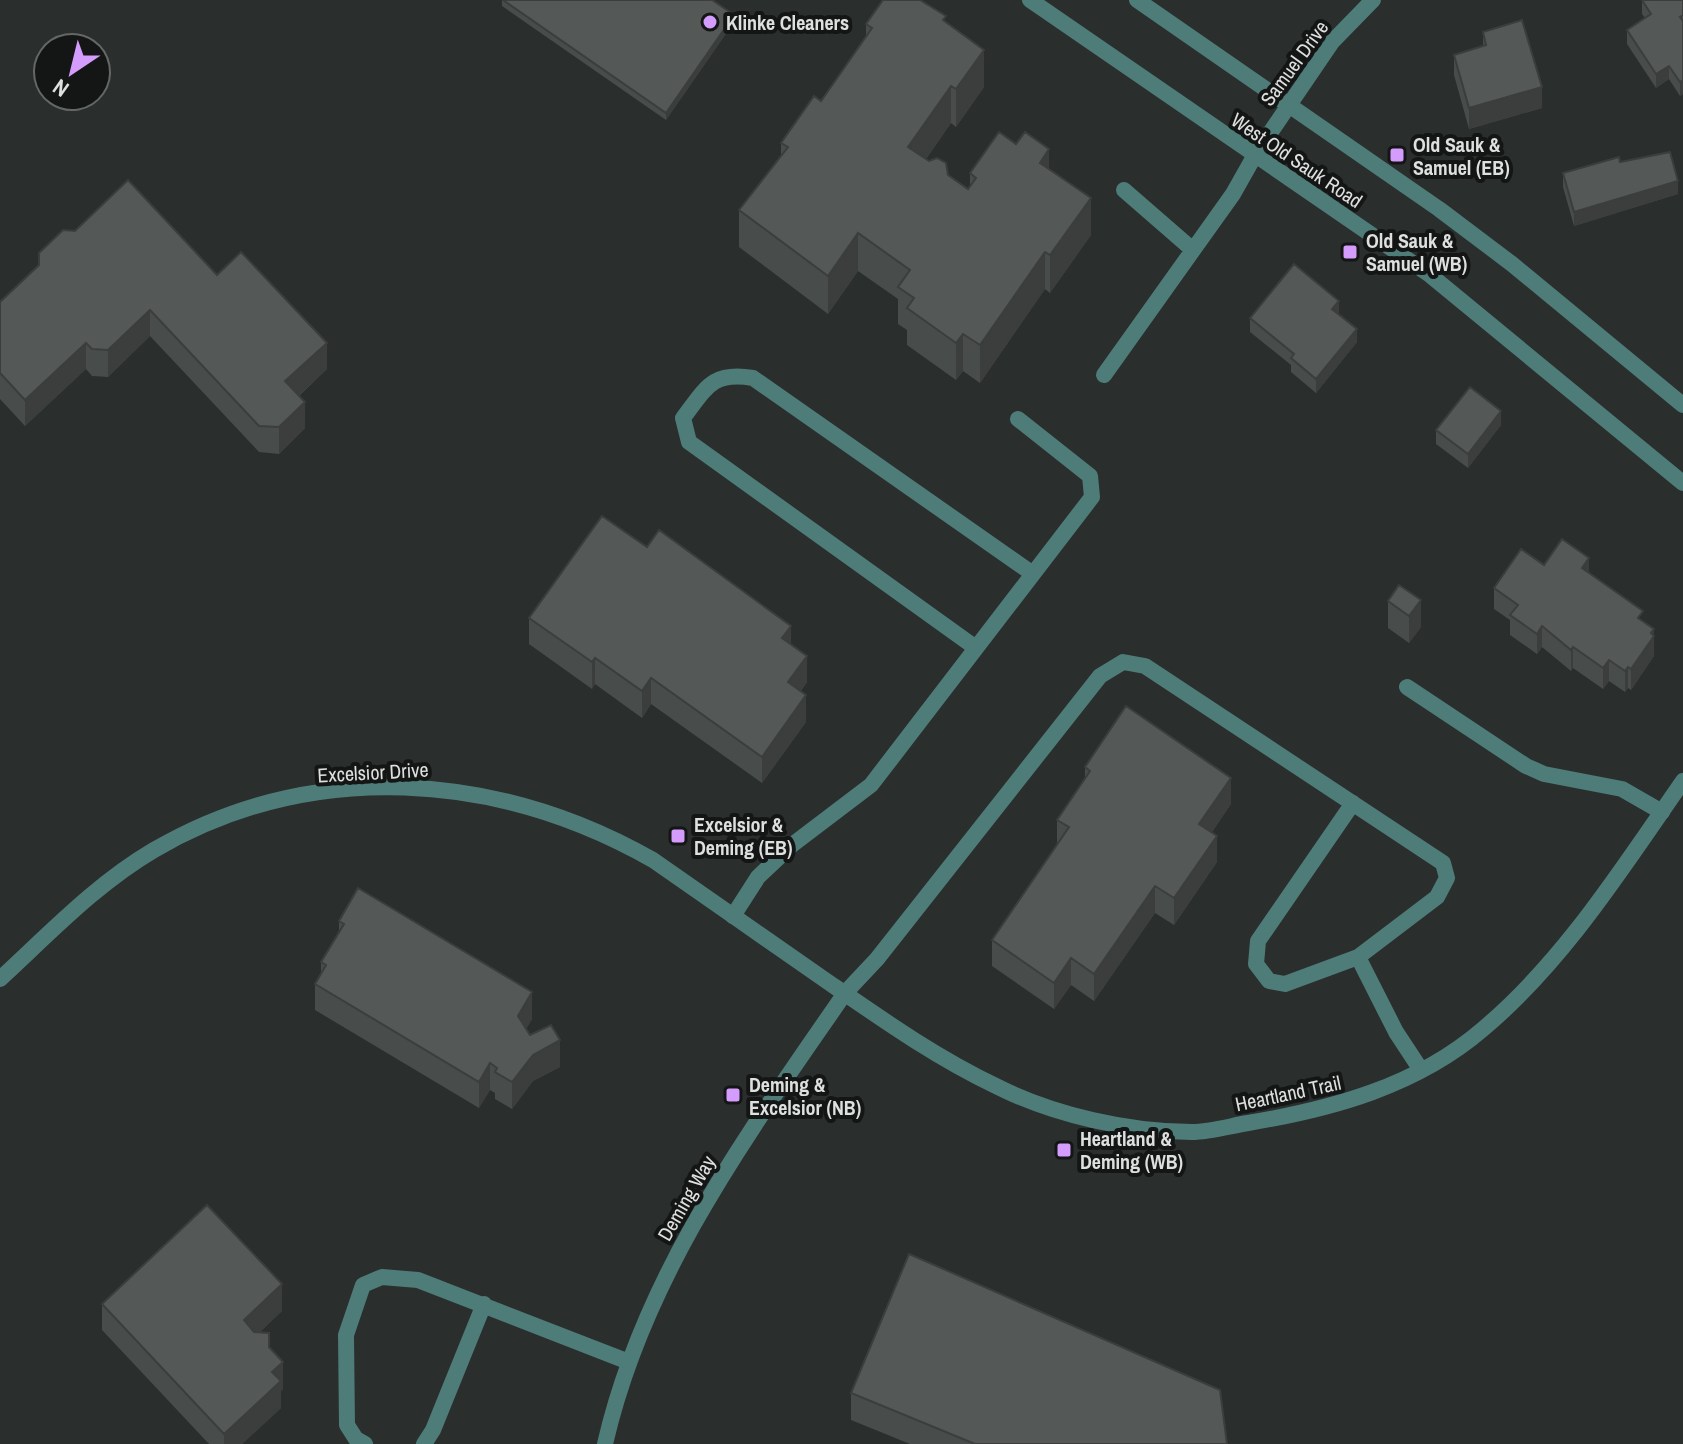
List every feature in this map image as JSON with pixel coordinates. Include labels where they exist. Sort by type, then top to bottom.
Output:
[{"type":"street","name":"West Old Sauk Road","points":[[1030,0],[1430,275],[1683,483]]},
{"type":"street","name":"West Old Sauk Road","points":[[1137,0],[1288,103],[1512,264],[1683,405]]},
{"type":"street","name":"Samuel Drive","points":[[1104,375],[1233,194],[1288,103],[1332,42],[1373,0]]},
{"type":"street","points":[[1124,190],[1193,250]]},
{"type":"street","points":[[976,648],[689,442],[683,418],[712,381],[731,375],[753,378],[1033,574]]},
{"type":"street","points":[[733,916],[758,877],[792,845],[871,785],[1092,497],[1090,476],[1018,419]]},
{"type":"street","name":"Deming Way","points":[[605,1444],[629,1362],[657,1295],[691,1227],[845,993],[877,959],[1100,676],[1123,662],[1145,666],[1353,803],[1443,863],[1447,878],[1437,897],[1358,957],[1285,984],[1269,981],[1256,964],[1258,941],[1353,803]]},
{"type":"street","points":[[1407,687],[1526,766],[1544,774],[1622,789],[1662,812]]},
{"type":"street","name":"Heartland Trail","points":[[845,993],[943,1059],[1001,1089],[1064,1112],[1134,1126],[1194,1133],[1311,1113],[1364,1097],[1421,1070],[1482,1030],[1535,979],[1683,781]]},
{"type":"street","name":"Excelsior Drive","points":[[0,979],[77,907],[154,850],[207,824],[269,803],[327,792],[415,785],[465,790],[523,803],[608,835],[653,860],[845,993]]},
{"type":"street","points":[[1358,957],[1396,1032],[1421,1070]]},
{"type":"street","points":[[365,1444],[356,1439],[347,1425],[346,1335],[363,1285],[382,1277],[418,1280],[629,1362]]},
{"type":"street","points":[[424,1444],[433,1430],[484,1304]]},
{"type":"building","points":[[503,0],[712,0],[734,15],[666,113]]},
{"type":"building","points":[[883,0],[920,0],[946,16],[943,20],[984,50],[956,89],[951,86],[908,147],[929,161],[937,158],[946,163],[948,175],[968,189],[976,178],[970,173],[999,132],[1016,144],[1025,132],[1049,149],[1040,163],[1091,198],[1050,255],[1045,252],[980,345],[963,334],[956,343],[907,308],[914,298],[898,287],[910,270],[858,233],[828,276],[739,210],[788,147],[781,143],[814,96],[821,101],[872,28],[866,24]]},
{"type":"building","points":[[1642,0],[1683,0],[1683,15],[1680,17],[1683,21],[1683,80],[1680,82],[1669,66],[1656,74],[1627,30],[1651,14]]},
{"type":"building","points":[[1522,20],[1542,87],[1469,108],[1454,55],[1486,45],[1483,32]]},
{"type":"building","points":[[1670,152],[1678,181],[1574,212],[1563,173],[1619,157],[1620,162]]},
{"type":"building","points":[[128,180],[217,275],[241,252],[327,343],[285,381],[305,402],[279,427],[259,426],[150,310],[108,350],[92,349],[86,343],[25,400],[0,373],[0,302],[39,265],[39,253],[63,230],[75,231]]},
{"type":"building","points":[[1294,264],[1339,301],[1332,309],[1357,329],[1316,379],[1291,358],[1294,354],[1250,318]]},
{"type":"building","points":[[1470,387],[1501,411],[1468,454],[1436,430]]},
{"type":"building","points":[[602,516],[647,547],[659,530],[791,626],[782,638],[807,656],[788,682],[806,695],[762,757],[651,678],[642,691],[595,658],[592,662],[529,618]]},
{"type":"building","points":[[1562,539],[1589,558],[1582,568],[1643,611],[1638,618],[1654,629],[1651,633],[1654,636],[1631,669],[1628,667],[1625,671],[1609,660],[1603,668],[1573,647],[1571,650],[1542,626],[1537,634],[1510,615],[1518,605],[1494,588],[1521,549],[1544,565]]},
{"type":"building","points":[[1399,585],[1421,600],[1409,616],[1388,601]]},
{"type":"building","points":[[1126,706],[1231,778],[1199,824],[1217,836],[1174,898],[1155,886],[1094,974],[1071,958],[1054,983],[992,940],[1069,827],[1057,820],[1090,771],[1085,767]]},
{"type":"building","points":[[358,888],[532,992],[518,1016],[530,1035],[551,1025],[560,1040],[533,1055],[512,1082],[495,1072],[497,1068],[490,1063],[479,1082],[315,984],[326,965],[321,962],[344,924],[339,921]]},
{"type":"building","points":[[207,1205],[282,1284],[244,1320],[254,1332],[269,1333],[269,1347],[283,1362],[272,1372],[281,1381],[224,1434],[102,1304]]},
{"type":"building","points":[[909,1254],[1220,1390],[1227,1444],[975,1444],[851,1393]]},
{"type":"place","name":"Klinke Cleaners","points":[[710,22]]},
{"type":"place","name":"Old Sauk & Samuel (EB)","points":[[1397,155]]},
{"type":"place","name":"Old Sauk & Samuel (WB)","points":[[1350,252]]},
{"type":"place","name":"Excelsior & Deming (EB)","points":[[678,836]]},
{"type":"place","name":"Deming & Excelsior (NB)","points":[[733,1095]]},
{"type":"place","name":"Heartland & Deming (WB)","points":[[1064,1150]]}]
